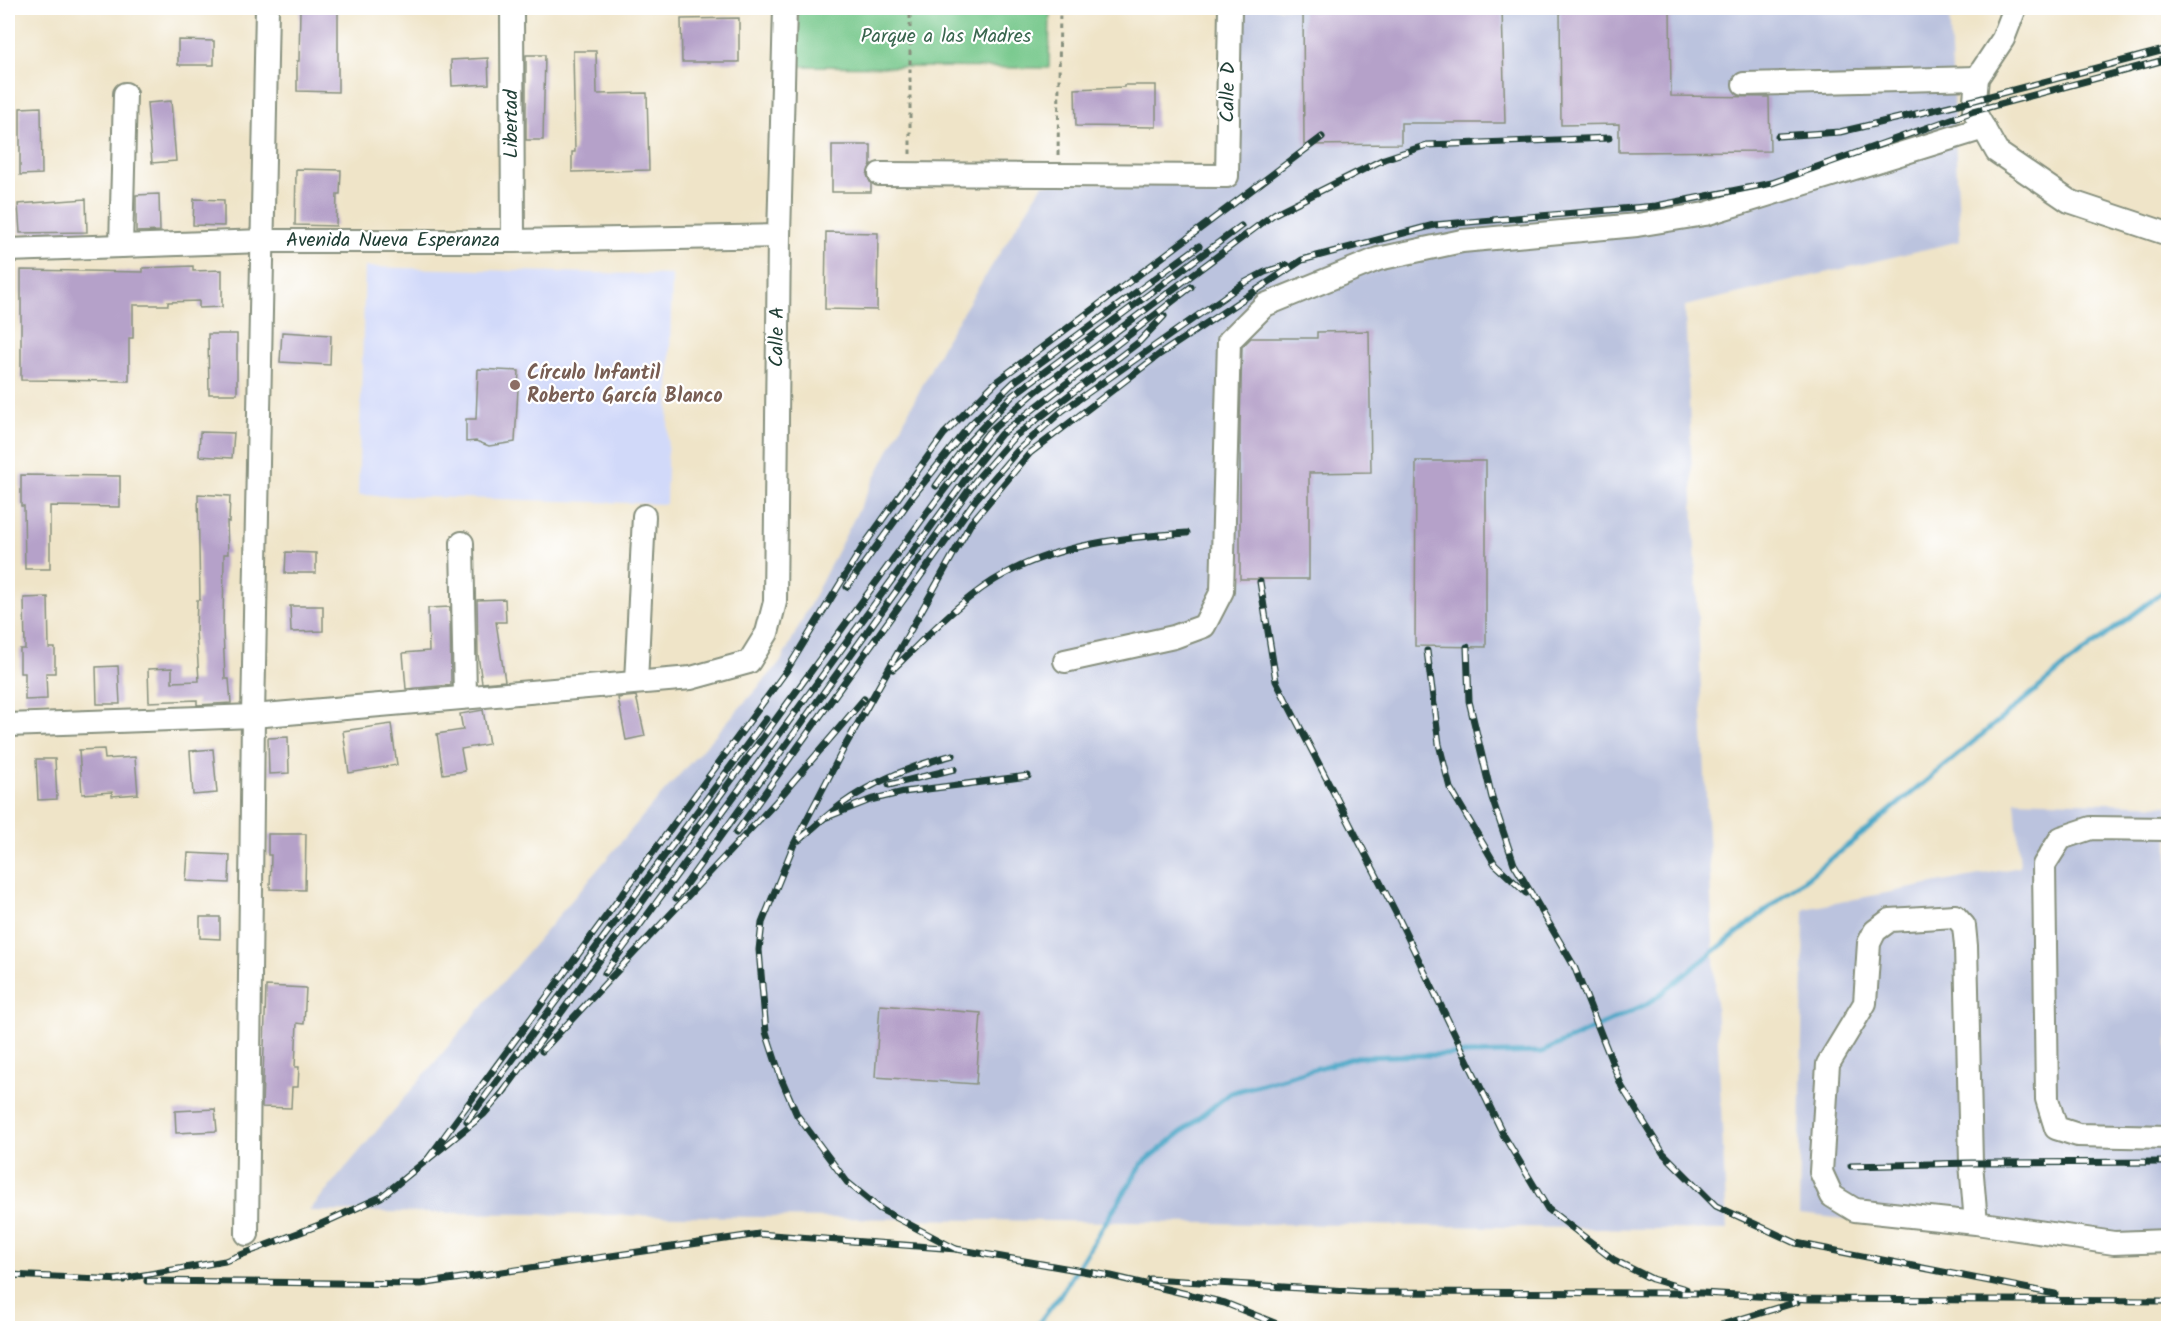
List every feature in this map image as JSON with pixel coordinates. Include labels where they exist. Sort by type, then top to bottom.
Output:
[{"type":"street","points":[[247,1234],[253,716],[267,8]]},
{"type":"street","name":"Libertad","points":[[512,8],[513,241]]},
{"type":"street","name":"Calle A","points":[[636,682],[691,678],[749,662],[767,633],[775,602],[779,236],[785,8]]},
{"type":"street","name":"Calle D","points":[[1058,175],[1227,176],[1230,8]]},
{"type":"street","points":[[2015,8],[2003,39],[1977,78],[1974,111],[1997,152],[2069,201],[2169,234]]},
{"type":"street","points":[[1744,84],[1977,78]]},
{"type":"street","points":[[121,246],[125,94]]},
{"type":"street","points":[[1065,661],[1174,637],[1204,626],[1222,591],[1229,341],[1265,305],[1378,259],[1462,241],[1637,225],[1705,214],[1984,128]]},
{"type":"street","points":[[880,174],[1058,175]]},
{"type":"street","name":"Avenida Nueva Esperanza","points":[[8,250],[263,241],[513,241],[779,236]]},
{"type":"street","points":[[8,725],[253,716],[636,682],[644,516]]},
{"type":"street","points":[[462,543],[465,696]]},
{"type":"street","points":[[2169,829],[2091,828],[2061,838],[2044,866],[2047,1099],[2056,1128],[2078,1135],[2169,1137]]},
{"type":"street","points":[[1976,1223],[1971,1163],[1964,926],[1954,916],[1890,920],[1875,931],[1869,943],[1865,1003],[1828,1064],[1821,1172],[1832,1196],[1855,1210],[1976,1223],[2114,1243],[2169,1241]]},
{"type":"path","points":[[910,8],[910,174]]},
{"type":"path","points":[[1058,175],[1060,8]]},
{"type":"shaded area","points":[[1237,8],[1949,8],[1960,241],[1685,306],[1727,1230],[309,1211],[653,804],[780,663],[946,339],[1043,184],[1232,180]]},
{"type":"shaded area","name":"Círculo Infantil Roberto García Blanco","points":[[365,267],[672,275],[666,504],[358,495]]},
{"type":"shaded area","points":[[2015,800],[2168,805],[2168,1250],[2149,1252],[1799,1214],[1804,909],[2020,867]]},
{"type":"green space","name":"Parque a las Madres","points":[[798,8],[1050,8],[1049,68],[798,66]]},
{"type":"building","points":[[300,8],[338,8],[338,92],[297,91]]},
{"type":"building","points":[[1303,8],[1502,8],[1505,123],[1401,123],[1401,144],[1304,145]]},
{"type":"building","points":[[1560,8],[1670,8],[1671,96],[1769,97],[1770,151],[1619,152],[1619,124],[1561,125]]},
{"type":"building","points":[[739,18],[739,62],[682,62],[681,19]]},
{"type":"building","points":[[178,40],[214,41],[214,65],[178,65]]},
{"type":"building","points":[[573,51],[596,51],[597,94],[647,93],[649,170],[572,172],[572,152],[575,152]]},
{"type":"building","points":[[526,55],[545,55],[543,140],[526,140]]},
{"type":"building","points":[[488,58],[489,84],[452,86],[451,60]]},
{"type":"building","points":[[1124,85],[1156,85],[1156,127],[1076,126],[1075,89],[1124,87]]},
{"type":"building","points":[[171,101],[176,161],[152,163],[147,103]]},
{"type":"building","points":[[41,107],[42,174],[20,175],[20,108]]},
{"type":"building","points":[[832,145],[871,145],[871,164],[867,175],[871,184],[871,192],[832,192]]},
{"type":"building","points":[[296,169],[341,170],[340,194],[337,194],[336,226],[295,225]]},
{"type":"building","points":[[159,194],[160,231],[136,232],[136,195]]},
{"type":"building","points":[[86,199],[87,232],[20,233],[18,204]]},
{"type":"building","points":[[194,199],[224,200],[224,226],[193,225]]},
{"type":"building","points":[[826,232],[878,233],[877,310],[825,309]]},
{"type":"building","points":[[193,266],[193,271],[222,270],[222,307],[199,308],[199,301],[168,302],[168,305],[133,305],[133,338],[129,338],[129,381],[21,380],[21,270],[143,272],[143,268]]},
{"type":"building","points":[[1369,331],[1371,472],[1309,473],[1309,579],[1240,579],[1242,347],[1251,338],[1317,338],[1317,332]]},
{"type":"building","points":[[282,332],[331,335],[330,365],[280,362]]},
{"type":"building","points":[[208,334],[237,334],[237,394],[209,394]]},
{"type":"building","points":[[478,369],[519,371],[515,442],[489,446],[476,441],[466,442],[466,419],[476,419]]},
{"type":"building","points":[[200,432],[234,433],[232,458],[199,456]]},
{"type":"building","points":[[1416,461],[1486,461],[1486,647],[1415,646]]},
{"type":"building","points":[[21,475],[120,476],[120,507],[50,506],[50,569],[25,569]]},
{"type":"building","points":[[198,494],[230,496],[229,522],[227,521],[228,554],[224,554],[223,630],[225,679],[229,679],[231,703],[197,705],[197,700],[149,702],[148,669],[172,668],[172,682],[199,681],[196,630],[197,600],[200,600]]},
{"type":"building","points":[[286,552],[316,553],[316,573],[285,573]]},
{"type":"building","points":[[48,597],[49,648],[55,648],[55,673],[46,673],[47,699],[25,700],[25,673],[20,673],[20,649],[25,649],[24,598]]},
{"type":"building","points":[[505,599],[506,622],[496,622],[505,681],[482,683],[478,655],[477,600]]},
{"type":"building","points":[[290,606],[323,606],[323,631],[291,632]]},
{"type":"building","points":[[450,607],[451,685],[406,689],[403,653],[429,651],[428,608]]},
{"type":"building","points":[[118,666],[120,704],[97,704],[96,667]]},
{"type":"building","points":[[636,696],[645,736],[626,740],[618,698]]},
{"type":"building","points":[[483,710],[489,744],[461,749],[465,771],[443,774],[437,734],[463,730],[460,714]]},
{"type":"building","points":[[391,724],[397,765],[349,773],[343,731]]},
{"type":"building","points":[[288,737],[289,773],[269,774],[268,738]]},
{"type":"building","points":[[104,749],[105,759],[135,757],[138,794],[112,796],[112,792],[82,794],[79,750]]},
{"type":"building","points":[[213,749],[217,793],[193,795],[190,751]]},
{"type":"building","points":[[36,759],[55,759],[57,799],[38,800]]},
{"type":"building","points":[[268,834],[306,834],[305,890],[270,889],[271,855],[268,855]]},
{"type":"building","points":[[188,853],[230,855],[229,883],[186,881]]},
{"type":"building","points":[[200,917],[220,917],[220,939],[200,938]]},
{"type":"building","points":[[266,986],[306,988],[304,1024],[297,1023],[295,1067],[299,1067],[298,1087],[292,1087],[291,1108],[262,1107]]},
{"type":"building","points":[[880,1005],[981,1013],[976,1084],[875,1077]]},
{"type":"building","points":[[215,1109],[217,1131],[176,1133],[175,1111]]},
{"type":"waterway","points":[[1035,1328],[1061,1294],[1142,1164],[1230,1093],[1357,1057],[1542,1052],[1649,1003],[1862,834],[2065,666],[2168,588]]},
{"type":"railway","points":[[1778,136],[1840,132],[1975,100],[2168,49]]},
{"type":"railway","points":[[956,1249],[880,1209],[847,1182],[797,1115],[781,1078],[766,1032],[759,950],[762,923],[794,844],[844,748],[971,523],[1030,453],[1160,354],[1302,260],[1434,225],[1656,206],[1772,183],[1974,111],[2168,59]]},
{"type":"railway","points":[[427,1160],[787,670],[862,548],[944,434],[996,382],[1322,137]]},
{"type":"railway","points":[[501,1095],[937,499],[988,433],[1035,392],[1274,214],[1384,159],[1427,145],[1609,138]]},
{"type":"railway","points":[[936,486],[964,447],[1013,395],[1241,226]]},
{"type":"railway","points":[[847,587],[913,496],[970,425],[1014,382],[1199,246]]},
{"type":"railway","points":[[736,833],[976,499],[1018,450],[1062,411],[1244,283],[1265,272],[1287,265]]},
{"type":"railway","points":[[605,973],[973,469],[1001,434],[1191,287]]},
{"type":"railway","points":[[676,898],[976,480],[1014,437],[1139,342],[1164,316]]},
{"type":"railway","points":[[893,669],[974,594],[989,583],[1026,564],[1094,544],[1187,533]]},
{"type":"railway","points":[[1260,582],[1276,681],[1397,915],[1504,1136],[1548,1209],[1614,1260],[1652,1279],[1686,1289]]},
{"type":"railway","points":[[1467,647],[1469,701],[1492,798],[1514,864],[1574,966],[1622,1087],[1663,1153],[1716,1206],[1796,1243],[2055,1294]]},
{"type":"railway","points":[[1427,651],[1439,744],[1450,788],[1495,864],[1526,893]]},
{"type":"railway","points":[[542,1051],[775,803],[864,699]]},
{"type":"railway","points":[[467,1121],[766,719]]},
{"type":"railway","points":[[799,840],[836,808],[868,788],[910,769],[953,755]]},
{"type":"railway","points":[[889,785],[954,769]]},
{"type":"railway","points":[[827,817],[870,800],[904,792],[1028,776]]},
{"type":"railway","points":[[115,1280],[225,1261],[319,1225],[381,1197],[484,1114],[505,1090]]},
{"type":"railway","points":[[1851,1166],[2168,1162]]},
{"type":"railway","points":[[147,1281],[421,1284],[759,1234],[956,1249],[1111,1276],[1225,1303],[1287,1328]]},
{"type":"railway","points":[[8,1275],[123,1280]]},
{"type":"railway","points":[[1150,1279],[1365,1292],[1702,1293],[1807,1299],[2168,1301]]},
{"type":"railway","points":[[1711,1328],[1797,1302]]},
{"type":"place","name":"Círculo Infantil Roberto García Blanco","points":[[515,385]]}]
